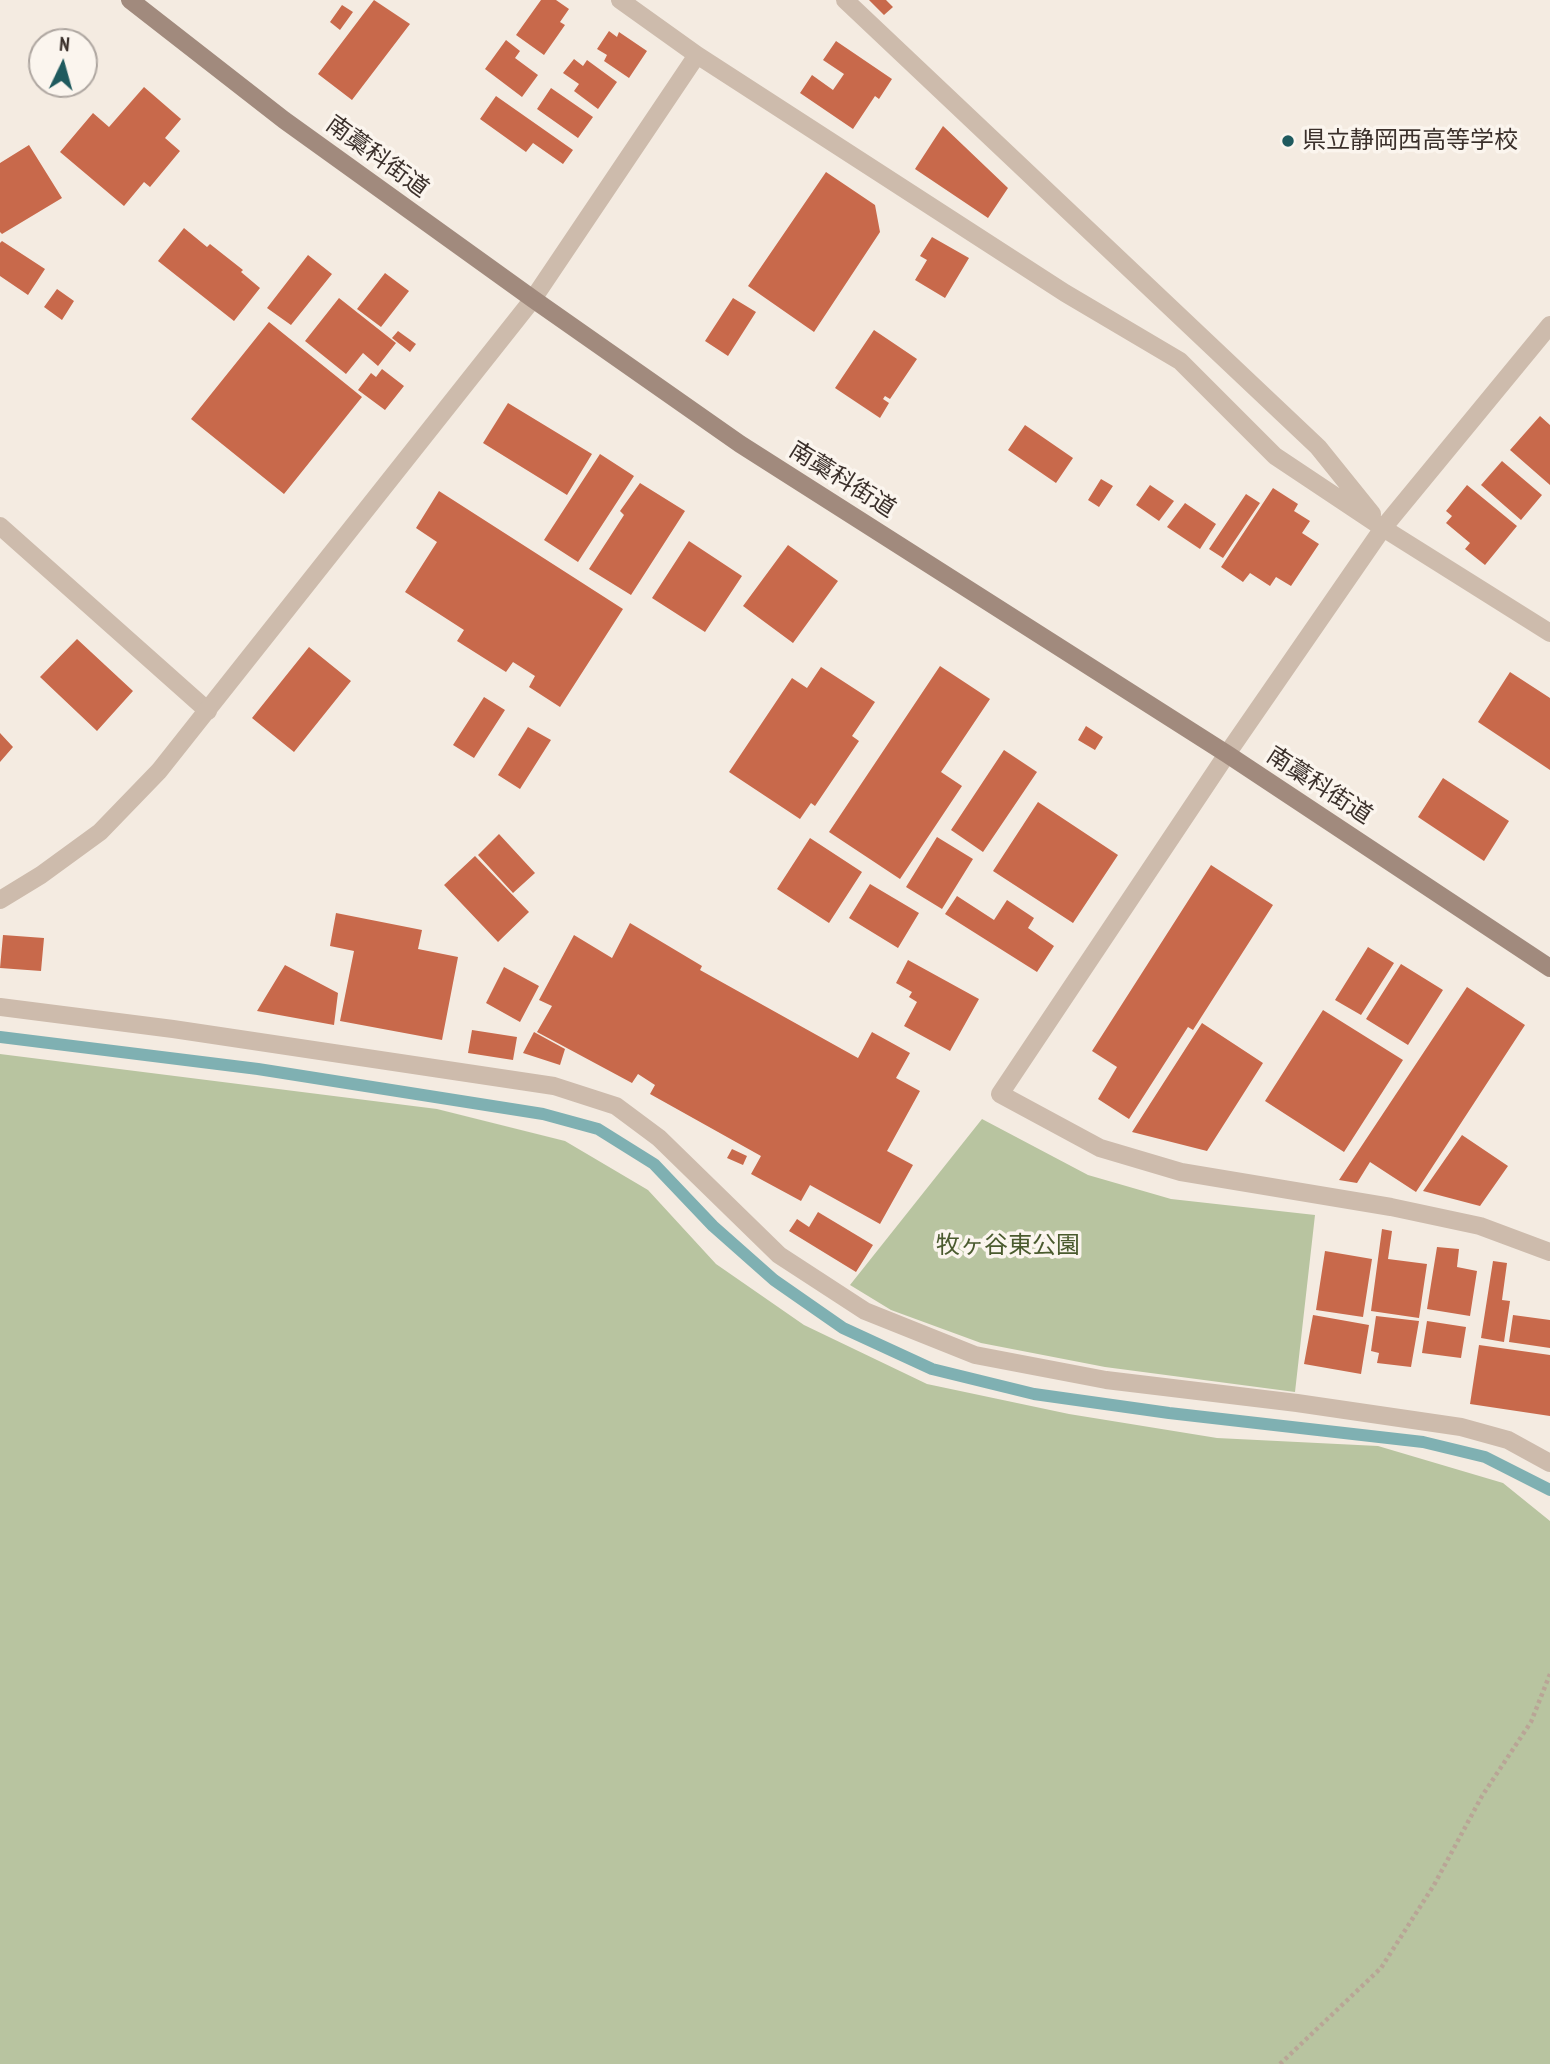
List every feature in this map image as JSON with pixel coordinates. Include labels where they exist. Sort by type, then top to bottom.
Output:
[{"type":"main road","name":"南藁科街道","points":[[130,0],[284,120],[740,444],[1227,754],[1550,968]]},
{"type":"street","points":[[620,0],[697,55],[1066,293],[1180,361],[1275,456],[1382,528],[1550,633]]},
{"type":"street","points":[[845,0],[1318,447],[1382,528]]},
{"type":"street","points":[[0,900],[41,876],[100,832],[159,771],[533,299],[697,55]]},
{"type":"street","points":[[1550,325],[1382,528],[1000,1094],[1100,1148],[1170,1169],[1391,1207],[1468,1224],[1550,1252]]},
{"type":"street","points":[[0,526],[208,711]]},
{"type":"street","points":[[0,1007],[173,1028],[554,1086],[616,1106],[659,1138],[779,1255],[865,1311],[975,1354],[1106,1380],[1297,1403],[1461,1427],[1508,1440],[1550,1464]]},
{"type":"path","points":[[1280,2064],[1381,1968],[1434,1885],[1482,1796],[1531,1721],[1550,1674]]},
{"type":"green space","points":[[0,1054],[437,1109],[565,1141],[648,1190],[716,1264],[804,1325],[927,1384],[1069,1414],[1217,1438],[1378,1446],[1503,1483],[1550,1521],[1550,2064],[0,2064]]},
{"type":"green space","name":"牧ヶ谷東公園","points":[[982,1119],[1088,1175],[1171,1199],[1315,1215],[1295,1392],[1105,1367],[981,1343],[891,1310],[850,1285]]},
{"type":"building","points":[[374,0],[410,24],[352,100],[318,74]]},
{"type":"building","points":[[541,0],[556,0],[569,9],[560,22],[565,25],[544,55],[516,35]]},
{"type":"building","points":[[869,0],[886,0],[893,7],[884,15]]},
{"type":"building","points":[[342,5],[353,12],[340,30],[330,22]]},
{"type":"building","points":[[609,31],[617,37],[619,32],[647,51],[629,78],[604,61],[607,55],[597,49]]},
{"type":"building","points":[[506,40],[520,51],[515,58],[538,75],[522,97],[485,69]]},
{"type":"building","points":[[836,41],[892,79],[879,99],[875,96],[853,129],[800,93],[812,75],[833,90],[844,74],[823,60]]},
{"type":"building","points":[[574,59],[583,66],[587,60],[617,82],[598,109],[574,91],[579,84],[563,73]]},
{"type":"building","points":[[144,87],[181,119],[165,138],[180,151],[150,187],[144,182],[124,206],[60,152],[93,113],[109,127]]},
{"type":"building","points":[[551,88],[593,117],[578,138],[537,109]]},
{"type":"building","points":[[496,96],[573,150],[563,164],[533,143],[526,152],[480,119]]},
{"type":"building","points":[[943,126],[1008,188],[988,218],[915,169]]},
{"type":"building","points":[[29,145],[62,198],[2,234],[0,163]]},
{"type":"building","points":[[826,172],[875,205],[880,232],[814,332],[748,286]]},
{"type":"building","points":[[184,228],[207,247],[210,244],[243,270],[241,272],[260,288],[234,321],[158,261]]},
{"type":"building","points":[[932,237],[969,258],[945,298],[915,280],[927,260],[920,256]]},
{"type":"building","points":[[2,241],[45,269],[28,295],[0,276]]},
{"type":"building","points":[[308,255],[332,274],[291,325],[267,308]]},
{"type":"building","points":[[385,273],[409,291],[381,327],[357,309]]},
{"type":"building","points":[[57,289],[74,301],[62,320],[44,307]]},
{"type":"building","points":[[339,298],[396,343],[378,366],[363,353],[346,374],[305,341]]},
{"type":"building","points":[[733,298],[756,312],[728,356],[705,341]]},
{"type":"building","points":[[269,322],[362,397],[284,494],[191,419]]},
{"type":"building","points":[[874,330],[917,359],[890,399],[885,396],[883,399],[889,403],[880,418],[835,388]]},
{"type":"building","points":[[398,331],[416,344],[410,352],[392,338]]},
{"type":"building","points":[[382,369],[404,386],[385,410],[358,390],[371,373],[376,377]]},
{"type":"building","points":[[508,403],[592,454],[567,495],[483,443]]},
{"type":"building","points":[[1540,416],[1550,425],[1550,485],[1510,450]]},
{"type":"building","points":[[1025,425],[1073,458],[1056,483],[1008,450]]},
{"type":"building","points":[[600,454],[634,476],[578,562],[544,540]]},
{"type":"building","points":[[1502,461],[1542,495],[1521,520],[1481,485]]},
{"type":"building","points":[[1101,479],[1113,486],[1099,507],[1088,500]]},
{"type":"building","points":[[640,483],[685,511],[631,595],[589,569],[624,515],[620,511]]},
{"type":"building","points":[[1150,485],[1174,501],[1159,521],[1136,505]]},
{"type":"building","points":[[1467,485],[1517,526],[1485,565],[1465,549],[1470,543],[1446,523],[1452,516],[1446,511]]},
{"type":"building","points":[[1273,488],[1298,504],[1294,511],[1310,521],[1302,533],[1319,544],[1291,586],[1276,577],[1270,586],[1250,573],[1243,582],[1221,567]]},
{"type":"building","points":[[439,491],[623,609],[560,707],[529,687],[535,676],[513,662],[506,672],[457,641],[464,630],[405,592],[437,542],[416,528]]},
{"type":"building","points":[[1246,494],[1260,503],[1223,558],[1209,549]]},
{"type":"building","points":[[1185,503],[1216,524],[1200,549],[1167,527]]},
{"type":"building","points":[[689,541],[742,576],[705,632],[652,598]]},
{"type":"building","points":[[788,545],[838,581],[793,643],[743,606]]},
{"type":"building","points":[[77,639],[133,691],[97,731],[40,677]]},
{"type":"building","points":[[309,647],[351,681],[294,752],[252,718]]},
{"type":"building","points":[[940,666],[990,699],[941,772],[962,786],[900,879],[829,832]]},
{"type":"building","points":[[821,667],[875,702],[852,736],[859,741],[815,806],[811,803],[800,819],[729,772],[792,678],[807,688]]},
{"type":"building","points":[[1510,672],[1550,698],[1550,770],[1478,722]]},
{"type":"building","points":[[484,697],[505,710],[474,758],[453,745]]},
{"type":"building","points":[[1086,726],[1103,737],[1095,750],[1078,740]]},
{"type":"building","points":[[528,727],[551,740],[520,789],[498,775]]},
{"type":"building","points":[[0,733],[13,747],[0,762]]},
{"type":"building","points":[[1004,750],[1037,772],[983,852],[951,830]]},
{"type":"building","points":[[1443,778],[1509,821],[1484,861],[1418,817]]},
{"type":"building","points":[[1038,802],[1118,855],[1073,923],[993,871]]},
{"type":"building","points":[[499,834],[535,873],[513,893],[478,855]]},
{"type":"building","points":[[937,837],[973,859],[942,909],[906,887]]},
{"type":"building","points":[[810,838],[862,872],[829,923],[777,889]]},
{"type":"building","points":[[475,856],[529,912],[498,942],[444,885]]},
{"type":"building","points":[[1211,865],[1273,905],[1193,1030],[1188,1027],[1129,1119],[1098,1099],[1117,1067],[1092,1051]]},
{"type":"building","points":[[870,884],[919,913],[898,948],[849,918]]},
{"type":"building","points":[[957,896],[994,920],[1007,900],[1034,918],[1028,928],[1054,946],[1037,972],[945,914]]},
{"type":"building","points":[[336,913],[422,930],[418,949],[458,957],[442,1040],[340,1021],[354,951],[330,946]]},
{"type":"building","points":[[630,923],[702,966],[700,970],[858,1058],[872,1032],[910,1053],[896,1078],[920,1091],[887,1151],[913,1165],[880,1224],[810,1185],[801,1201],[751,1174],[761,1156],[650,1094],[655,1085],[638,1074],[632,1083],[537,1032],[552,1006],[539,1000],[574,935],[612,958]]},
{"type":"building","points":[[3,935],[44,938],[41,971],[0,968]]},
{"type":"building","points":[[1368,947],[1394,963],[1361,1015],[1335,1000]]},
{"type":"building","points":[[908,960],[979,999],[950,1051],[904,1026],[917,1002],[909,997],[912,992],[896,983]]},
{"type":"building","points":[[1401,964],[1443,990],[1408,1045],[1366,1019]]},
{"type":"building","points":[[285,965],[338,993],[334,1025],[257,1011]]},
{"type":"building","points":[[504,967],[539,986],[520,1022],[486,1003]]},
{"type":"building","points":[[1467,987],[1525,1025],[1416,1192],[1370,1162],[1357,1183],[1339,1180]]},
{"type":"building","points":[[1323,1010],[1403,1060],[1344,1152],[1265,1101]]},
{"type":"building","points":[[1202,1023],[1263,1063],[1207,1151],[1132,1132]]},
{"type":"building","points":[[472,1030],[517,1037],[513,1060],[468,1053]]},
{"type":"building","points":[[534,1032],[565,1049],[560,1065],[523,1053]]},
{"type":"building","points":[[1462,1135],[1508,1166],[1480,1206],[1423,1191]]},
{"type":"building","points":[[732,1149],[747,1156],[743,1165],[727,1158]]},
{"type":"building","points":[[818,1212],[873,1245],[856,1272],[789,1231],[797,1219],[809,1227]]},
{"type":"building","points":[[1382,1229],[1392,1231],[1388,1259],[1427,1264],[1419,1318],[1371,1311]]},
{"type":"building","points":[[1437,1247],[1459,1249],[1457,1267],[1477,1271],[1470,1316],[1427,1309]]},
{"type":"building","points":[[1325,1251],[1372,1259],[1363,1317],[1316,1310]]},
{"type":"building","points":[[1493,1261],[1507,1263],[1502,1300],[1510,1301],[1504,1342],[1481,1338]]},
{"type":"building","points":[[1313,1315],[1369,1325],[1361,1374],[1304,1364]]},
{"type":"building","points":[[1513,1315],[1550,1320],[1550,1348],[1509,1342]]},
{"type":"building","points":[[1376,1316],[1419,1321],[1411,1367],[1377,1363],[1379,1353],[1371,1351]]},
{"type":"building","points":[[1427,1321],[1466,1327],[1461,1358],[1422,1353]]},
{"type":"building","points":[[1479,1345],[1550,1355],[1550,1416],[1470,1404]]},
{"type":"waterway","points":[[0,1037],[258,1069],[543,1114],[598,1129],[654,1164],[713,1226],[774,1280],[843,1328],[932,1369],[1034,1394],[1169,1413],[1423,1442],[1485,1457],[1550,1490]]},
{"type":"place","name":"県立静岡西高等学校","points":[[1288,141]]}]
